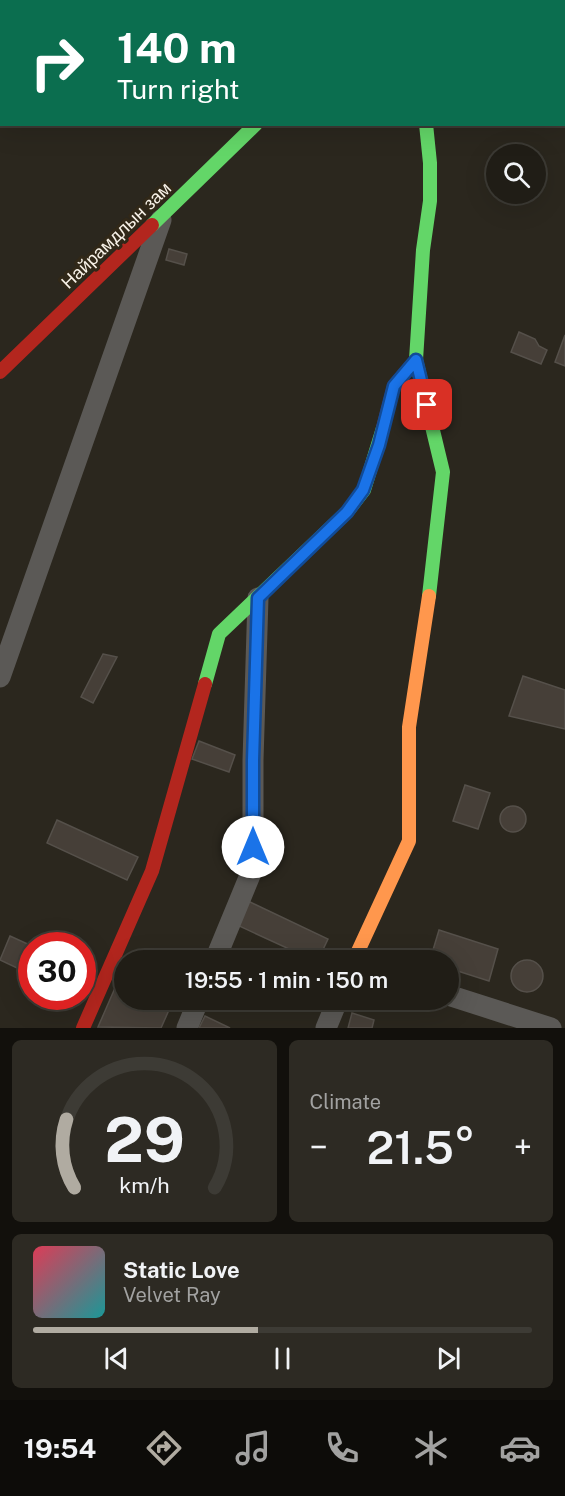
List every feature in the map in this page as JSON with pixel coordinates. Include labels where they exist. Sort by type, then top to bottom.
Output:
[{"type":"street","name":"Найрамдлын зам","points":[[0,372],[254,126]]},
{"type":"street","points":[[361,950],[409,841],[409,727],[428,616],[443,472],[416,360],[423,250],[430,201],[430,164],[426,126]]},
{"type":"street","points":[[0,677],[162,216]]},
{"type":"street","points":[[82,1028],[152,871],[219,634],[347,512],[363,490],[379,445],[394,386],[416,360]]},
{"type":"street","points":[[219,950],[253,868],[253,760],[258,598]]},
{"type":"street","points":[[459,999],[550,1028]]},
{"type":"street","points":[[187,1028],[194,1010]]},
{"type":"street","points":[[326,1028],[333,1010]]},
{"type":"building","points":[[169,249],[187,254],[184,265],[166,260]]},
{"type":"building","points":[[519,332],[535,339],[539,346],[547,350],[541,364],[511,352]]},
{"type":"building","points":[[565,335],[565,366],[555,362]]},
{"type":"building","points":[[103,654],[117,657],[93,703],[81,697]]},
{"type":"building","points":[[523,676],[565,690],[565,729],[509,716]]},
{"type":"building","points":[[199,741],[235,755],[229,772],[192,759]]},
{"type":"building","points":[[465,785],[490,793],[478,829],[453,821]]},
{"type":"building","points":[[513,806],[522,810],[526,819],[522,828],[513,832],[504,828],[500,819],[504,810]]},
{"type":"building","points":[[57,820],[138,857],[127,880],[47,843]]},
{"type":"building","points":[[248,901],[328,939],[323,950],[291,950],[237,925]]},
{"type":"building","points":[[439,930],[498,949],[489,981],[459,971],[459,950],[433,950]]},
{"type":"building","points":[[10,936],[18,940],[18,968],[0,960]]},
{"type":"building","points":[[527,960],[538,965],[543,976],[538,987],[527,992],[516,987],[511,976],[516,965]]},
{"type":"building","points":[[114,990],[114,1010],[169,1010],[161,1028],[98,1027]]},
{"type":"building","points":[[352,1013],[374,1020],[372,1028],[348,1028]]},
{"type":"building","points":[[205,1016],[230,1028],[199,1028]]},
{"type":"traffic: fast","points":[[152,225],[254,126]]},
{"type":"traffic: fast","points":[[426,126],[430,163],[430,201],[423,250],[416,360],[443,472],[429,596]]},
{"type":"traffic: fast","points":[[205,684],[219,634],[347,512],[364,490],[383,428]]},
{"type":"traffic: slow","points":[[359,950],[409,841],[409,727],[429,596]]},
{"type":"traffic: jam","points":[[0,372],[152,225]]},
{"type":"traffic: jam","points":[[383,428],[394,386],[416,360]]},
{"type":"traffic: jam","points":[[83,1028],[152,871],[205,684]]},
{"type":"route","points":[[253,847],[258,598],[347,512],[363,490],[379,445],[394,386],[416,360],[427,405]]}]
